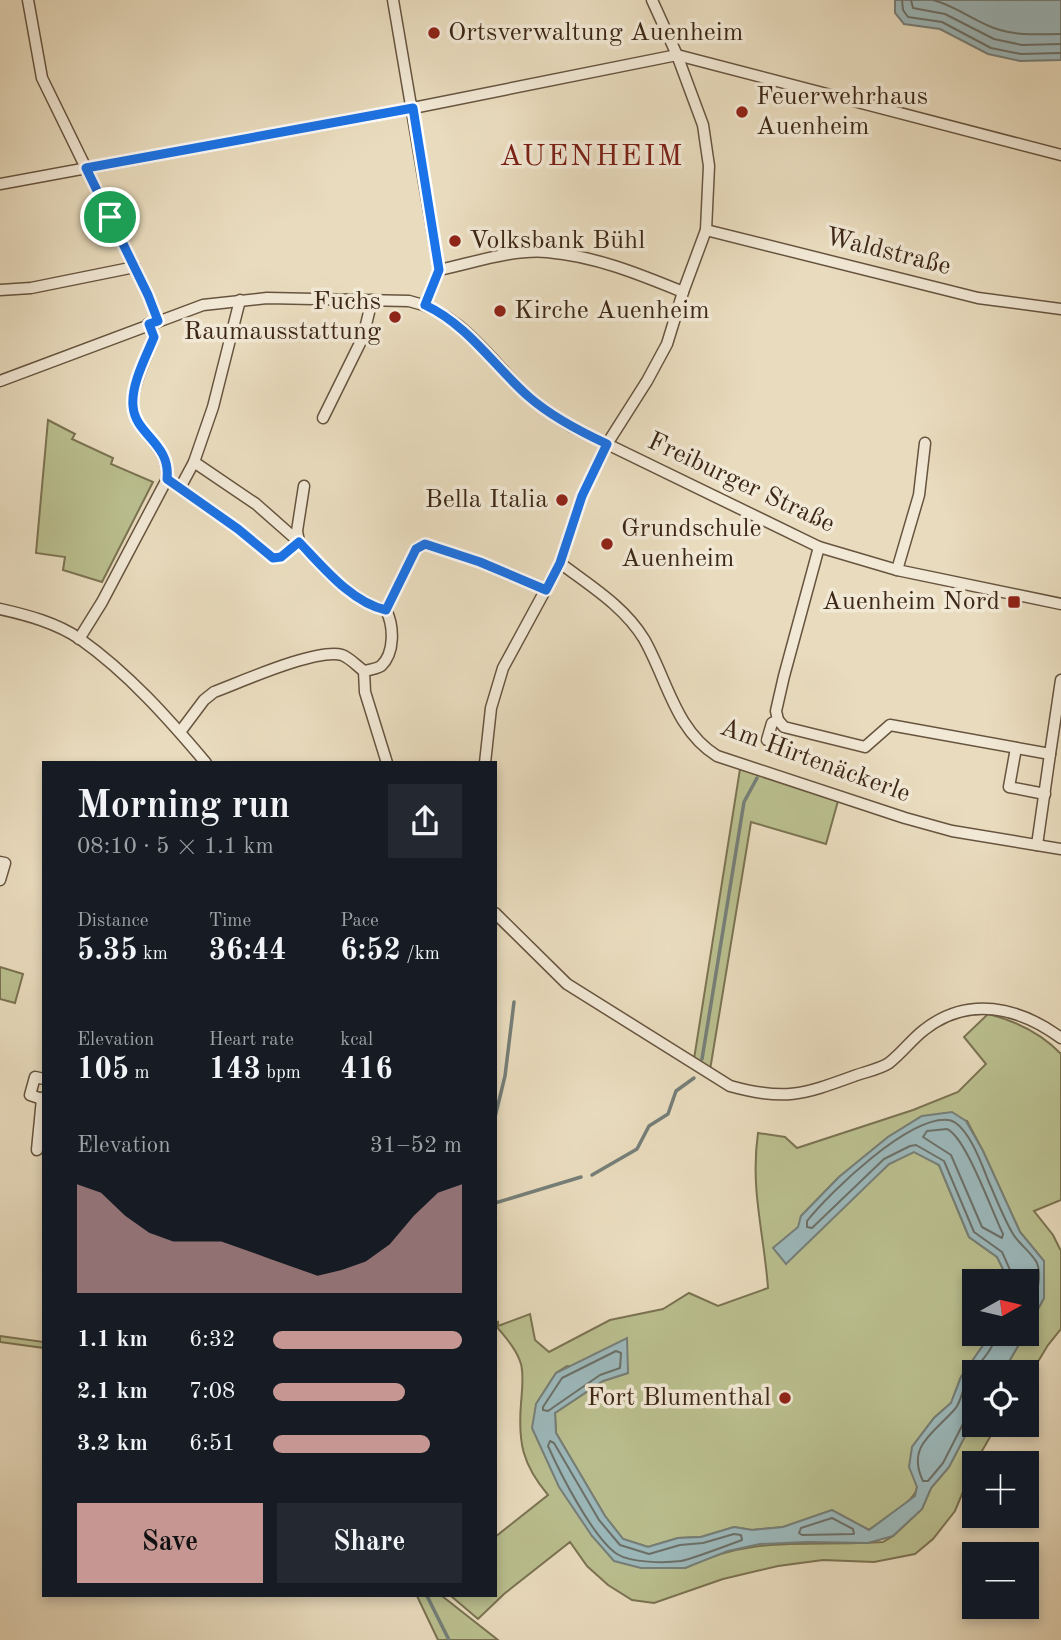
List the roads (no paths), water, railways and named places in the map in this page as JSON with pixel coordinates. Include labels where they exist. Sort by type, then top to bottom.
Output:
[{"type":"street","points":[[28,0],[42,78],[135,267],[153,323],[154,337],[132,402],[137,420],[164,454],[168,468],[167,479],[102,602],[79,639]]},
{"type":"street","points":[[393,0],[439,270],[425,305]]},
{"type":"street","points":[[485,761],[491,708],[503,668],[560,563],[582,496],[607,444],[667,344],[706,230],[709,195],[707,147],[698,107],[652,0]]},
{"type":"street","points":[[0,184],[413,108],[677,55],[1061,155]]},
{"type":"street","name":"Waldstraße","points":[[706,230],[978,298],[1061,309]]},
{"type":"street","points":[[439,270],[507,256],[546,252],[614,265],[683,292]]},
{"type":"street","points":[[0,290],[31,288],[135,267]]},
{"type":"street","name":"Freiburger Straße","points":[[0,381],[203,305],[267,298],[409,301],[445,314],[527,395],[548,412],[607,444],[819,547],[897,570],[1061,604]]},
{"type":"street","points":[[180,488],[194,462],[214,407],[240,300]]},
{"type":"street","points":[[323,418],[363,337],[372,300]]},
{"type":"street","points":[[897,570],[919,495],[925,443]]},
{"type":"street","points":[[194,462],[256,504],[356,596],[374,608],[386,610]]},
{"type":"street","points":[[167,479],[238,529],[273,558],[281,557],[299,542]]},
{"type":"street","points":[[299,542],[304,486]]},
{"type":"street","points":[[180,732],[204,700],[214,692],[308,658],[341,655],[364,671],[378,668],[383,664],[393,627],[386,610],[416,549],[425,544],[480,562],[546,590]]},
{"type":"street","points":[[819,547],[776,711],[778,720],[784,727],[864,747],[890,725],[1050,754]]},
{"type":"street","name":"Am Hirtenäckerle","points":[[560,563],[625,613],[644,639],[676,709],[703,747],[718,756],[905,818],[953,831],[1061,849]]},
{"type":"street","points":[[0,608],[35,618],[79,639],[161,710],[204,761]]},
{"type":"street","points":[[364,671],[365,692],[386,761]]},
{"type":"street","points":[[1037,845],[1061,680]]},
{"type":"street","points":[[768,740],[772,723],[778,720]]},
{"type":"street","points":[[1016,748],[1009,788],[1045,794]]},
{"type":"street","points":[[0,862],[5,863],[0,880]]},
{"type":"street","points":[[497,915],[567,984],[730,1086],[760,1094],[798,1094],[887,1064],[933,1023],[950,1013],[963,1010],[991,1008],[1017,1014],[1031,1019],[1061,1038]]},
{"type":"street","points":[[42,1079],[35,1077],[30,1095],[42,1098]]},
{"type":"street","points":[[37,1150],[42,1107]]},
{"type":"water","points":[[895,0],[1061,0],[1061,60],[1020,61],[988,54],[940,29],[904,24],[895,13]]},
{"type":"water","points":[[952,1112],[966,1121],[983,1151],[1020,1232],[1044,1261],[1044,1298],[1040,1305],[1040,1269],[1003,1269],[997,1257],[969,1237],[939,1165],[914,1152],[889,1164],[786,1264],[773,1248],[798,1227],[801,1216],[839,1177],[888,1137],[922,1116]]},
{"type":"water","points":[[627,1338],[628,1373],[603,1381],[555,1413],[556,1433],[605,1516],[623,1539],[648,1547],[678,1538],[701,1537],[734,1527],[752,1530],[783,1527],[832,1510],[869,1530],[915,1496],[917,1487],[909,1467],[912,1447],[934,1418],[951,1403],[961,1377],[962,1437],[965,1437],[949,1467],[931,1488],[922,1509],[893,1536],[868,1543],[760,1544],[728,1551],[685,1568],[641,1568],[614,1561],[592,1536],[559,1487],[532,1428],[536,1404],[556,1373]]},
{"type":"water","points":[[983,1346],[1018,1346],[1010,1360],[973,1360]]},
{"type":"waterway","points":[[702,1059],[744,802],[757,778]]},
{"type":"waterway","points":[[497,1109],[505,1076],[514,1002]]},
{"type":"waterway","points":[[592,1175],[637,1149],[649,1126],[668,1114],[676,1091],[694,1078]]},
{"type":"waterway","points":[[497,1202],[581,1177]]},
{"type":"waterway","points":[[428,1597],[449,1640]]},
{"type":"place","name":"Ortsverwaltung Auenheim","points":[[434,33]]},
{"type":"place","name":"Feuerwehrhaus Auenheim","points":[[742,112]]},
{"type":"place","name":"Volksbank Bühl","points":[[455,241]]},
{"type":"place","name":"Kirche Auenheim","points":[[500,311]]},
{"type":"place","name":"Fuchs Raumausstattung","points":[[395,317]]},
{"type":"place","name":"Bella Italia","points":[[562,500]]},
{"type":"place","name":"Grundschule Auenheim","points":[[607,544]]},
{"type":"place","name":"Auenheim Nord","points":[[1014,602]]},
{"type":"place","name":"Fort Blumenthal","points":[[785,1398]]},
{"type":"district","name":"AUENHEIM","points":[[592,157]]}]
